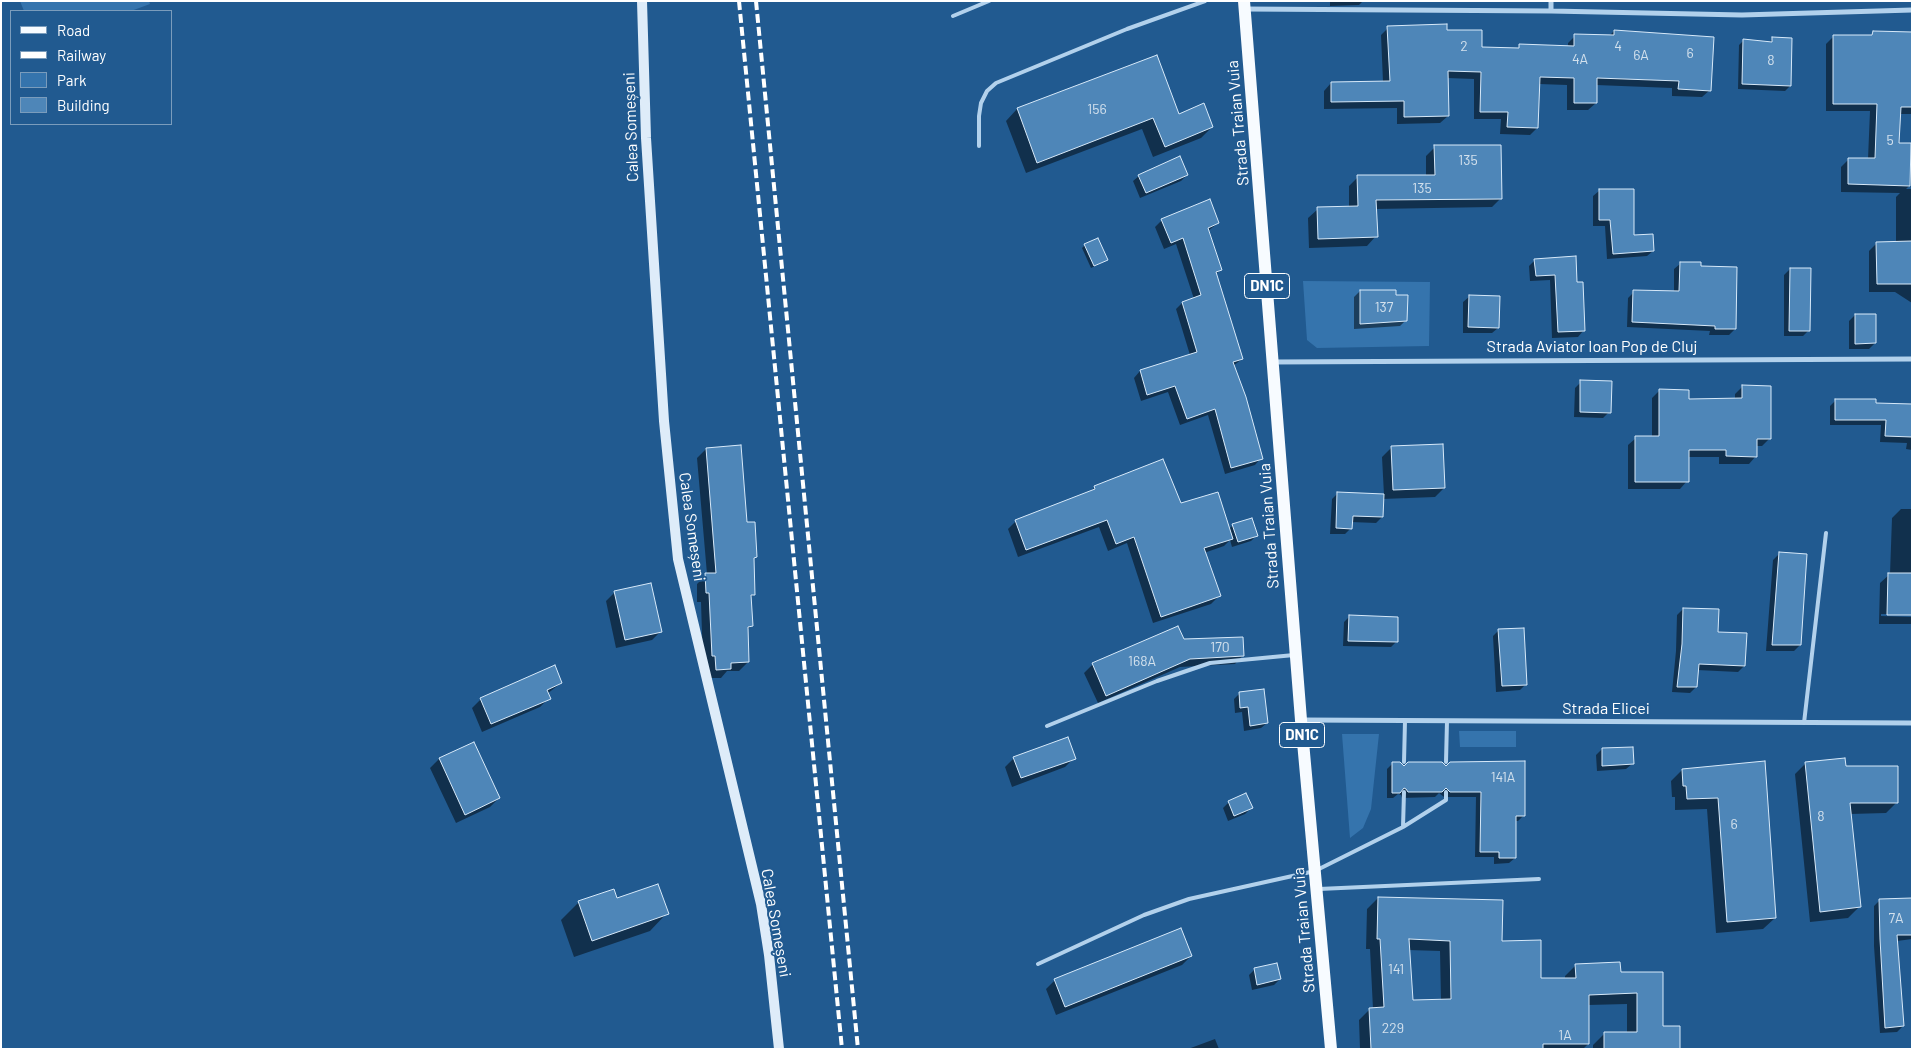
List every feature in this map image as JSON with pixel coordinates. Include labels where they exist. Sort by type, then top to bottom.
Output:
[{"type":"main road","name":"Calea Someșeni","points":[[642,1],[646,138],[664,421],[678,559],[761,904],[769,955],[779,1049]]},
{"type":"main road","name":"Strada Traian Vuia","points":[[1244,5],[1301,720],[1331,1049]]},
{"type":"street","points":[[1551,1],[1551,11]]},
{"type":"street","points":[[1244,5],[1742,15],[1912,10]]},
{"type":"street","name":"Strada Aviator Ioan Pop de Cluj","points":[[1272,362],[1912,359]]},
{"type":"street","name":"Strada Elicei","points":[[1301,720],[1912,723]]},
{"type":"lane","points":[[953,16],[989,1]]},
{"type":"lane","points":[[979,146],[981,103],[987,90],[996,83],[1127,29],[1205,1]]},
{"type":"lane","points":[[1804,722],[1826,532]]},
{"type":"lane","points":[[1047,726],[1157,681],[1210,663],[1296,655]]},
{"type":"lane","points":[[1404,762],[1405,721]]},
{"type":"lane","points":[[1446,762],[1447,721]]},
{"type":"lane","points":[[1404,792],[1404,827]]},
{"type":"lane","points":[[1038,964],[1144,915],[1189,899],[1315,871],[1404,827],[1446,800],[1446,792]]},
{"type":"lane","points":[[1317,889],[1539,879]]},
{"type":"green space","points":[[20,1],[149,1],[150,4],[134,10],[24,10]]},
{"type":"green space","points":[[1303,281],[1430,282],[1429,346],[1317,348],[1307,340]]},
{"type":"green space","points":[[1459,731],[1516,731],[1516,747],[1460,747]]},
{"type":"green space","points":[[1342,734],[1379,734],[1371,809],[1363,828],[1350,838]]},
{"type":"building","points":[[1447,24],[1447,30],[1482,30],[1482,47],[1519,48],[1519,44],[1574,46],[1574,34],[1614,35],[1614,30],[1714,37],[1711,91],[1678,89],[1679,81],[1597,78],[1597,103],[1574,103],[1574,78],[1540,77],[1538,128],[1507,127],[1508,112],[1480,112],[1481,72],[1448,71],[1449,116],[1404,117],[1404,101],[1331,102],[1331,82],[1390,81],[1387,26]]},
{"type":"building","points":[[1873,31],[1912,32],[1912,107],[1901,107],[1899,143],[1911,143],[1910,186],[1848,184],[1848,158],[1875,158],[1877,104],[1833,104],[1833,35],[1872,35]]},
{"type":"building","points":[[1772,37],[1792,38],[1791,86],[1742,84],[1743,39],[1772,42]]},
{"type":"building","points":[[1157,55],[1179,114],[1204,103],[1213,127],[1165,147],[1153,118],[1037,163],[1017,108]]},
{"type":"building","points":[[1434,145],[1501,145],[1502,199],[1376,200],[1378,237],[1318,239],[1317,207],[1358,206],[1357,175],[1435,175]]},
{"type":"building","points":[[1180,156],[1188,175],[1146,193],[1138,175]]},
{"type":"building","points":[[1599,189],[1634,189],[1634,235],[1653,234],[1654,251],[1613,254],[1610,220],[1599,220]]},
{"type":"building","points":[[1210,199],[1219,223],[1208,228],[1222,270],[1216,272],[1243,359],[1233,362],[1246,397],[1263,459],[1231,468],[1215,409],[1187,419],[1175,386],[1147,395],[1140,370],[1197,352],[1182,302],[1201,295],[1183,238],[1171,243],[1161,219]]},
{"type":"building","points":[[1098,238],[1108,260],[1094,266],[1084,244]]},
{"type":"building","points":[[1912,241],[1912,284],[1877,284],[1876,242]]},
{"type":"building","points":[[1576,256],[1577,282],[1583,282],[1585,331],[1558,332],[1555,275],[1536,276],[1534,259]]},
{"type":"building","points":[[1680,262],[1701,262],[1701,266],[1737,267],[1736,329],[1715,329],[1715,326],[1632,322],[1633,290],[1679,291]]},
{"type":"building","points":[[1790,268],[1811,268],[1810,331],[1789,331]]},
{"type":"building","points":[[1360,290],[1396,290],[1396,295],[1408,295],[1407,321],[1360,324]]},
{"type":"building","points":[[1469,295],[1500,296],[1499,328],[1468,327]]},
{"type":"building","points":[[1855,314],[1876,314],[1876,343],[1855,344]]},
{"type":"building","points":[[1580,380],[1612,381],[1611,413],[1580,412]]},
{"type":"building","points":[[1742,385],[1771,386],[1771,439],[1757,439],[1757,457],[1726,456],[1726,450],[1689,450],[1689,482],[1635,482],[1635,436],[1659,436],[1659,389],[1689,390],[1689,399],[1742,398]]},
{"type":"building","points":[[1835,399],[1876,399],[1876,403],[1912,404],[1912,437],[1885,436],[1886,420],[1835,420]]},
{"type":"building","points":[[1443,444],[1445,488],[1393,490],[1391,446]]},
{"type":"building","points":[[741,445],[747,522],[755,522],[757,557],[754,558],[755,595],[751,595],[753,626],[748,627],[749,662],[731,663],[731,669],[716,670],[715,656],[712,656],[709,593],[706,593],[705,573],[716,573],[706,448]]},
{"type":"building","points":[[1163,459],[1181,503],[1218,492],[1233,539],[1204,548],[1221,596],[1161,617],[1134,537],[1116,544],[1107,520],[1026,550],[1015,520],[1095,489],[1094,486]]},
{"type":"building","points":[[1337,492],[1384,494],[1383,517],[1353,516],[1352,529],[1336,528]]},
{"type":"building","points":[[1252,518],[1258,536],[1238,542],[1232,524]]},
{"type":"building","points":[[1779,552],[1807,554],[1801,645],[1772,645]]},
{"type":"building","points":[[1888,573],[1912,573],[1912,615],[1887,615]]},
{"type":"building","points":[[651,583],[662,632],[625,640],[614,591]]},
{"type":"building","points":[[1683,608],[1719,609],[1718,632],[1747,633],[1745,666],[1699,664],[1697,687],[1677,687],[1682,644]]},
{"type":"building","points":[[1349,615],[1398,617],[1398,642],[1348,641]]},
{"type":"building","points":[[1178,626],[1184,639],[1243,637],[1244,656],[1190,659],[1106,696],[1092,663]]},
{"type":"building","points":[[1524,628],[1527,685],[1502,686],[1498,629]]},
{"type":"building","points":[[555,665],[562,683],[547,690],[551,699],[491,724],[480,698]]},
{"type":"building","points":[[1264,689],[1268,723],[1250,726],[1248,707],[1240,708],[1239,692]]},
{"type":"building","points":[[1068,737],[1076,759],[1021,778],[1013,757]]},
{"type":"building","points":[[474,742],[500,798],[465,815],[439,758]]},
{"type":"building","points":[[1633,747],[1634,764],[1602,766],[1602,748]]},
{"type":"building","points":[[1845,758],[1846,766],[1898,766],[1898,803],[1850,803],[1861,907],[1820,912],[1805,762]]},
{"type":"building","points":[[1525,761],[1525,816],[1516,816],[1516,858],[1499,858],[1499,852],[1480,852],[1481,792],[1450,792],[1446,788],[1442,792],[1408,792],[1404,788],[1400,793],[1392,793],[1392,762],[1400,762],[1404,766],[1408,762],[1442,762],[1446,766],[1450,762]]},
{"type":"building","points":[[1765,761],[1776,918],[1727,922],[1718,798],[1687,799],[1686,786],[1683,786],[1682,769]]},
{"type":"building","points":[[1246,793],[1253,808],[1234,816],[1228,801]]},
{"type":"building","points":[[658,884],[669,914],[592,941],[578,901],[614,889],[617,898]]},
{"type":"building","points":[[1378,897],[1503,900],[1502,941],[1541,940],[1541,978],[1576,978],[1575,964],[1620,962],[1621,972],[1663,972],[1663,1026],[1680,1026],[1680,1049],[1604,1049],[1604,1032],[1637,1032],[1637,993],[1589,995],[1589,1044],[1543,1044],[1543,1049],[1371,1049],[1369,1008],[1384,1007],[1380,939],[1377,939]],"holes":[[[1409,939],[1450,941],[1451,999],[1413,1000]]]},
{"type":"building","points":[[1912,898],[1912,935],[1897,935],[1904,1026],[1885,1028],[1879,899]]},
{"type":"building","points":[[1181,928],[1192,956],[1065,1007],[1054,979]]},
{"type":"building","points":[[1277,963],[1281,979],[1257,985],[1254,968]]},
{"type":"railway","points":[[739,1],[842,1049]]},
{"type":"railway","points":[[756,1],[858,1049]]}]
